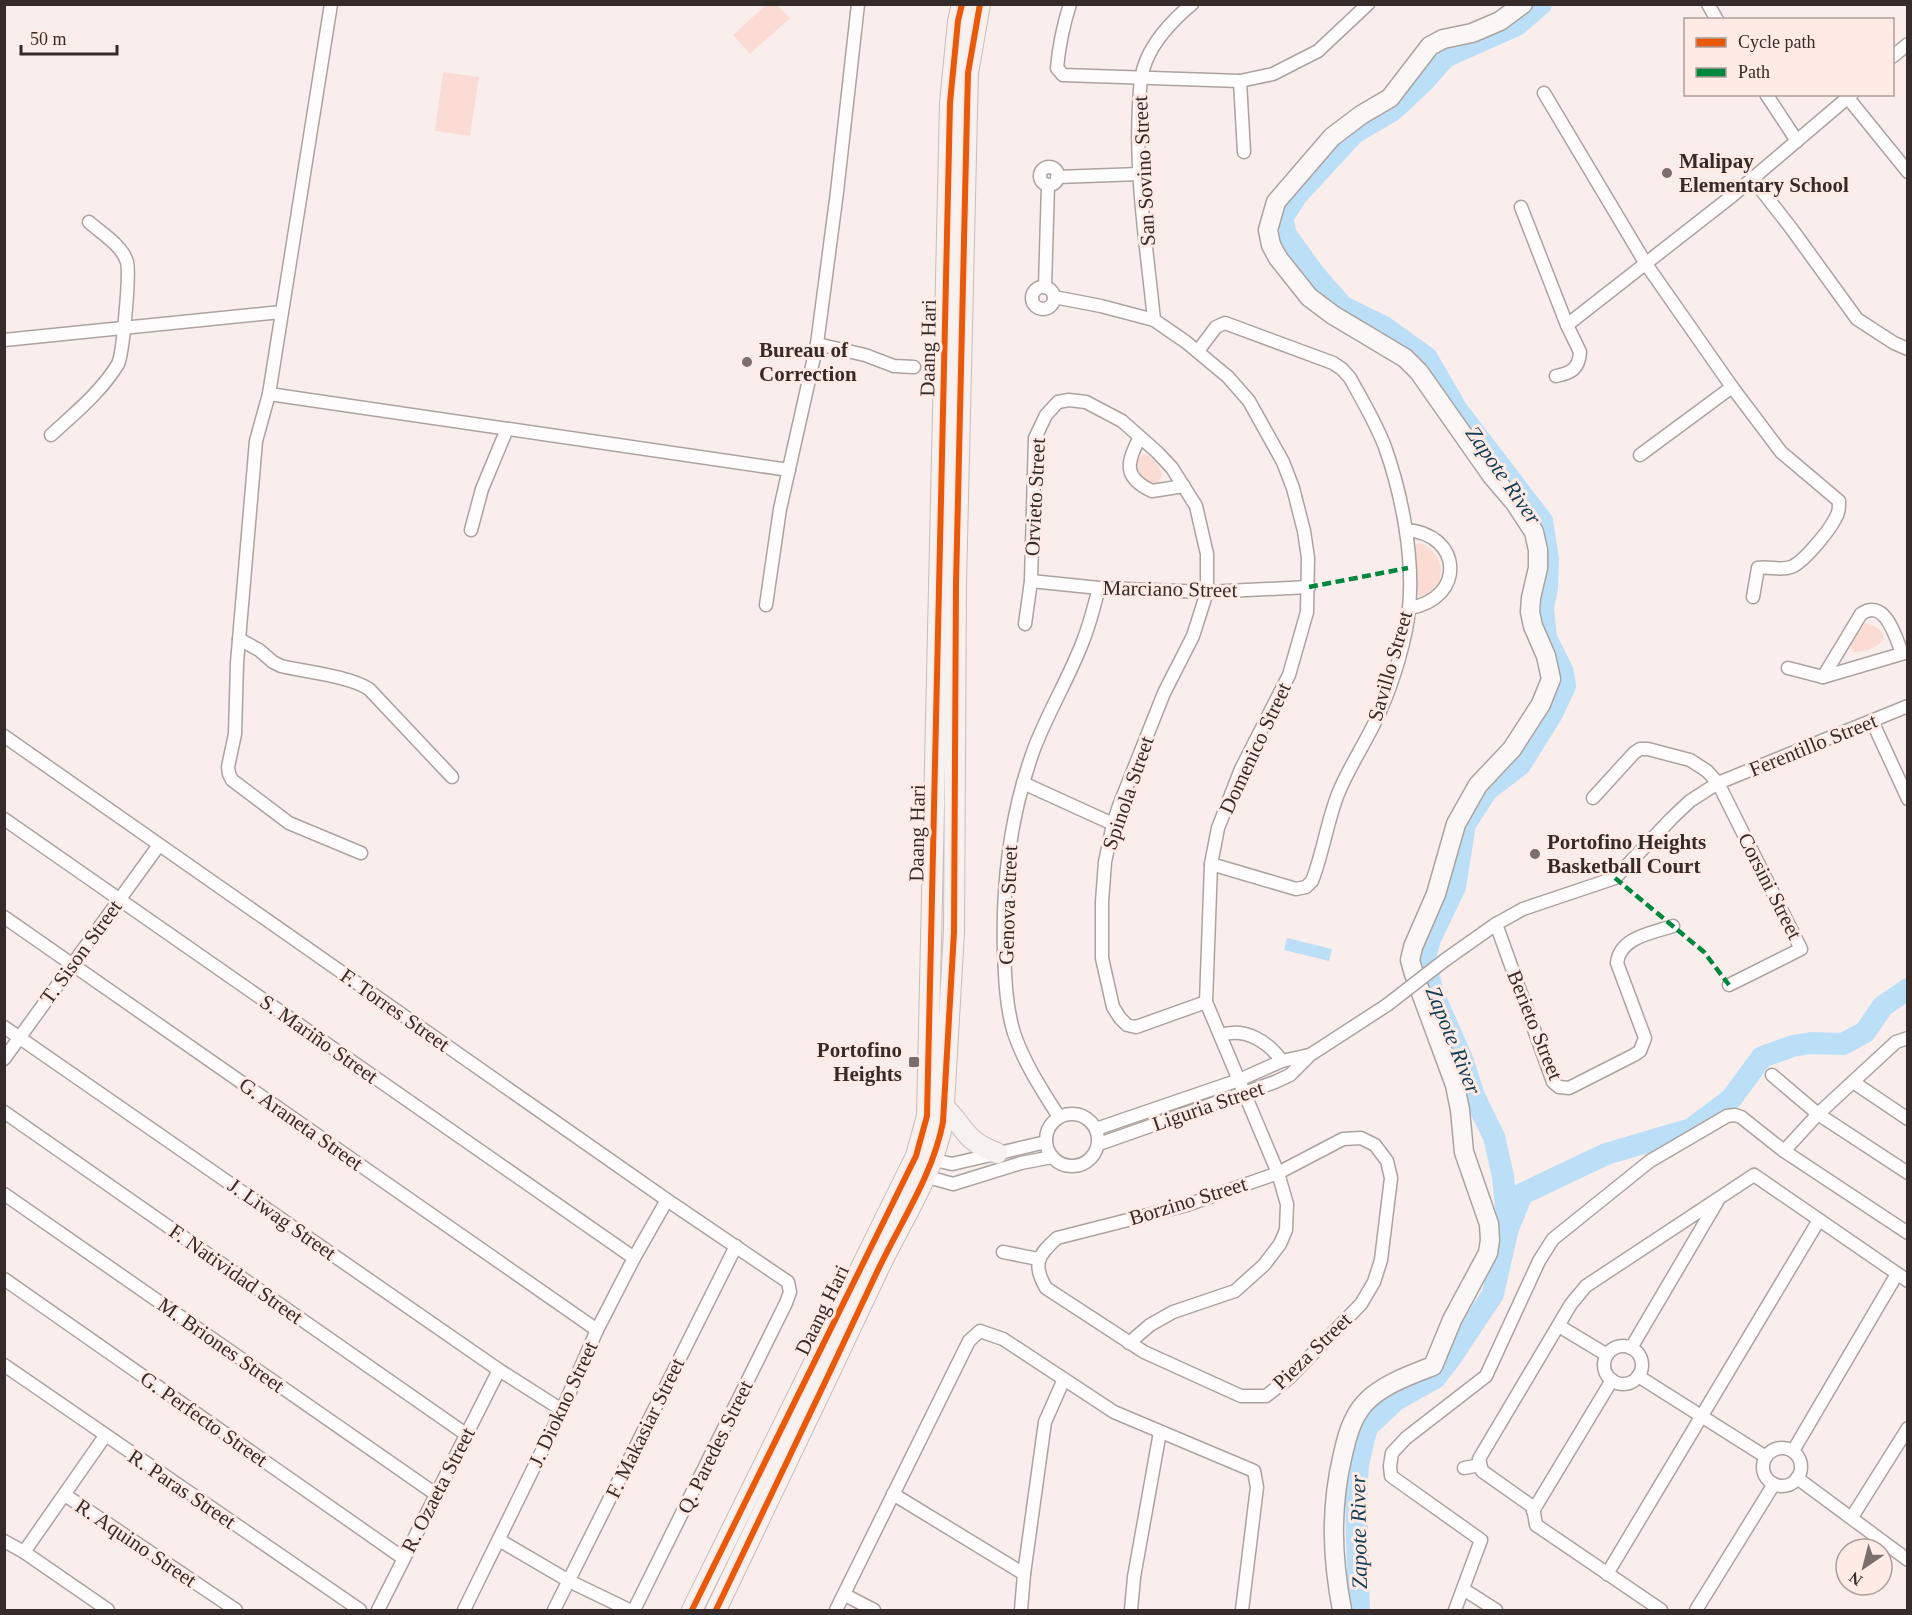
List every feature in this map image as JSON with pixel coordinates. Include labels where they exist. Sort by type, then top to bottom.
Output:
[{"type":"main road","name":"Daang Hari","points":[[692,1611],[920,1166],[940,1136],[944,1107],[954,932],[948,584],[950,103],[958,21],[962,4]]},
{"type":"main road","name":"Daang Hari","points":[[716,1611],[886,1253],[920,1166],[928,1102],[968,73],[980,4]]},
{"type":"main road","points":[[944,1107],[955,1118],[965,1134],[997,1153]]},
{"type":"street","points":[[331,4],[268,394],[256,441],[240,639],[235,734],[228,767],[232,780],[289,823],[361,853]]},
{"type":"street","points":[[766,605],[780,509],[817,344],[858,4]]},
{"type":"street","points":[[1070,4],[1063,24],[1058,68],[1063,75],[1240,81],[1273,74],[1317,51],[1368,4]]},
{"type":"street","name":"San Sovino Street","points":[[1154,320],[1140,174],[1138,119],[1141,78],[1146,60],[1155,45],[1192,4]]},
{"type":"street","points":[[1342,1611],[1333,1525],[1335,1484],[1349,1428],[1364,1403],[1388,1386],[1433,1366],[1452,1320],[1488,1253],[1490,1240],[1489,1224],[1464,1152],[1455,1086],[1410,960],[1413,946],[1439,885],[1456,824],[1466,804],[1478,785],[1512,749],[1540,704],[1551,679],[1546,656],[1533,626],[1530,612],[1538,568],[1538,550],[1534,532],[1527,519],[1492,476],[1419,372],[1405,358],[1333,315],[1309,297],[1278,258],[1271,245],[1268,230],[1276,202],[1299,174],[1332,137],[1361,115],[1390,98],[1430,46],[1443,39],[1472,33],[1500,21],[1523,4]]},
{"type":"street","points":[[1708,4],[1716,18]]},
{"type":"street","points":[[1894,56],[1908,44]]},
{"type":"street","points":[[1240,81],[1244,152]]},
{"type":"street","points":[[1544,93],[1646,264],[1732,387],[1781,452],[1839,501],[1839,511],[1834,520],[1794,566],[1784,569],[1758,568],[1753,597]]},
{"type":"street","points":[[1767,96],[1797,141]]},
{"type":"street","points":[[1567,325],[1646,264],[1850,96],[1908,172]]},
{"type":"street","name":"Domenico Street","points":[[1129,1343],[1150,1325],[1173,1312],[1235,1291],[1264,1265],[1280,1244],[1286,1230],[1287,1204],[1278,1173],[1206,1002],[1211,864],[1218,828],[1241,769],[1289,675],[1307,612],[1309,587],[1304,531],[1293,488],[1282,462],[1249,401],[1228,377],[1198,351],[1154,320],[1050,292],[1053,181],[1140,174]]},
{"type":"street","points":[[1752,178],[1857,319],[1894,343],[1908,349]]},
{"type":"street","points":[[1521,207],[1567,325],[1580,352],[1580,359],[1572,372],[1556,376]]},
{"type":"street","points":[[51,435],[101,388],[119,361],[125,328],[127,262],[116,245],[89,222]]},
{"type":"street","points":[[4,340],[281,312]]},
{"type":"street","name":"Savillo Street","points":[[1198,351],[1216,327],[1225,323],[1333,363],[1350,378],[1385,446],[1401,501],[1406,530],[1409,608],[1402,642],[1382,706],[1338,793],[1312,881],[1306,887],[1296,889],[1211,864]]},
{"type":"street","points":[[817,344],[865,355],[894,366],[914,367]]},
{"type":"street","points":[[1640,455],[1732,387]]},
{"type":"street","points":[[268,394],[789,470]]},
{"type":"street","name":"Orvieto Street","points":[[1025,624],[1031,581],[1035,438],[1046,415],[1058,402],[1069,400],[1086,402],[1122,421],[1172,468],[1196,506],[1202,526],[1207,554],[1208,592]]},
{"type":"street","points":[[471,530],[482,489],[507,429]]},
{"type":"street","points":[[1140,437],[1129,462],[1130,472],[1135,480],[1152,491],[1184,486]]},
{"type":"street","points":[[1406,530],[1422,531],[1433,537],[1442,545],[1448,556],[1450,568],[1446,586],[1434,600],[1423,606],[1409,608]]},
{"type":"street","name":"Marciano Street","points":[[1031,581],[1099,588],[1208,592],[1309,587]]},
{"type":"street","name":"Genova Street","points":[[1059,1117],[1031,1072],[1014,1032],[1005,981],[1003,914],[1005,878],[1011,831],[1023,783],[1035,748],[1084,640],[1099,588]]},
{"type":"street","name":"Spinola Street","points":[[1206,1002],[1136,1027],[1127,1025],[1113,1007],[1102,958],[1102,902],[1105,862],[1113,824],[1164,693],[1193,636],[1208,592]]},
{"type":"street","points":[[1788,668],[1823,677],[1905,652],[1889,621],[1873,610],[1861,614],[1823,677]]},
{"type":"street","points":[[240,639],[259,650],[273,663],[281,666],[362,684],[452,777]]},
{"type":"street","name":"Ferentillo Street","points":[[1718,783],[1908,706]]},
{"type":"street","points":[[1872,721],[1903,773],[1908,800]]},
{"type":"street","name":"F. Torres Street","points":[[4,736],[667,1200],[788,1282]]},
{"type":"street","points":[[1593,798],[1640,749],[1690,760],[1707,771],[1718,783]]},
{"type":"street","points":[[1023,783],[1113,824]]},
{"type":"street","name":"Liguria Street","points":[[1099,1144],[1245,1094],[1290,1075],[1310,1055],[1387,1005],[1496,924],[1523,909],[1615,878],[1684,806],[1718,783]]},
{"type":"street","name":"Corsini Street","points":[[1718,783],[1801,949],[1729,985]]},
{"type":"street","name":"S. Mariño Street","points":[[4,819],[634,1258]]},
{"type":"street","name":"T. Sison Street","points":[[4,1059],[159,845]]},
{"type":"street","name":"G. Araneta Street","points":[[4,917],[597,1330]]},
{"type":"street","name":"Berieto Street","points":[[1496,924],[1553,1082],[1559,1088],[1569,1088],[1634,1055],[1643,1046],[1645,1038],[1617,963],[1618,955],[1630,941],[1673,926]]},
{"type":"street","name":"J. Liwag Street","points":[[4,1027],[499,1370],[562,1410]]},
{"type":"street","points":[[1221,1035],[1239,1032],[1252,1036],[1275,1051],[1282,1061]]},
{"type":"street","points":[[1784,1151],[1818,1114],[1902,1040],[1908,1050]]},
{"type":"street","name":"Liguria Street","points":[[1096,1129],[1239,1080],[1282,1061],[1310,1055]]},
{"type":"street","points":[[1772,1075],[1818,1114],[1908,1173]]},
{"type":"street","points":[[1853,1082],[1908,1119]]},
{"type":"street","name":"F. Natividad Street","points":[[4,1112],[467,1435]]},
{"type":"street","points":[[1066,1114],[1080,1115],[1087,1118],[1096,1129],[1099,1144],[1091,1159],[1075,1167],[1058,1162],[1052,1157],[1046,1142],[1049,1128],[1059,1117],[1066,1114]]},
{"type":"street","points":[[1455,1611],[1480,1540],[1391,1476],[1392,1453],[1406,1438],[1486,1376],[1539,1261],[1553,1239],[1650,1161],[1728,1116],[1735,1115],[1742,1117],[1784,1151],[1908,1233]]},
{"type":"street","name":"Borzino Street","points":[[1038,1259],[1044,1249],[1058,1238],[1187,1205],[1278,1173],[1343,1138],[1361,1138],[1375,1146]]},
{"type":"street","points":[[920,1166],[952,1164],[1046,1142]]},
{"type":"street","name":"Pieza Street","points":[[1038,1259],[1038,1275],[1046,1288],[1129,1343],[1241,1396],[1266,1395],[1290,1377],[1360,1304],[1374,1281],[1382,1260],[1391,1178],[1387,1161],[1375,1146]]},
{"type":"street","points":[[920,1166],[952,1184],[1021,1163],[1052,1157]]},
{"type":"street","points":[[1660,1611],[1536,1525],[1533,1507],[1482,1472],[1479,1459],[1571,1304],[1586,1286],[1754,1175],[1902,1277],[1792,1451]]},
{"type":"street","name":"M. Briones Street","points":[[4,1194],[437,1496]]},
{"type":"street","points":[[1630,1348],[1719,1198]]},
{"type":"street","name":"J. Diokno Street","points":[[464,1611],[562,1410],[597,1330],[667,1200]]},
{"type":"street","points":[[1694,1215],[1704,1223]]},
{"type":"street","points":[[1607,1574],[1820,1220]]},
{"type":"street","name":"F. Makasiar Street","points":[[554,1611],[735,1246]]},
{"type":"street","points":[[1003,1252],[1038,1259]]},
{"type":"street","name":"G. Perfecto Street","points":[[4,1279],[403,1558]]},
{"type":"street","name":"Q. Paredes Street","points":[[632,1611],[786,1304],[790,1292],[788,1282]]},
{"type":"street","points":[[1558,1326],[1607,1355]]},
{"type":"street","points":[[836,1611],[969,1341],[980,1331],[1003,1339],[1114,1412],[1254,1471],[1257,1487],[1242,1611]]},
{"type":"street","points":[[1622,1346],[1630,1348],[1640,1359],[1641,1371],[1638,1376],[1627,1383],[1621,1384],[1612,1380],[1604,1367],[1607,1355],[1622,1346]]},
{"type":"street","name":"R. Paras Street","points":[[4,1365],[360,1611]]},
{"type":"street","name":"R. Ozaeta Street","points":[[378,1611],[499,1370]]},
{"type":"street","points":[[1638,1376],[1766,1457]]},
{"type":"street","points":[[1021,1611],[1045,1422],[1064,1379]]},
{"type":"street","points":[[1533,1511],[1612,1380]]},
{"type":"street","points":[[1852,1518],[1903,1446],[1908,1428]]},
{"type":"street","points":[[1131,1611],[1134,1577],[1160,1432]]},
{"type":"street","points":[[24,1552],[105,1436]]},
{"type":"street","points":[[1781,1448],[1792,1451],[1797,1455],[1801,1467],[1797,1478],[1787,1485],[1774,1484],[1765,1475],[1766,1457],[1770,1452],[1781,1448]]},
{"type":"street","points":[[1464,1468],[1480,1465]]},
{"type":"street","points":[[1797,1478],[1908,1560]]},
{"type":"street","points":[[1696,1611],[1774,1484]]},
{"type":"street","points":[[893,1494],[1024,1574]]},
{"type":"street","name":"R. Aquino Street","points":[[65,1495],[236,1611]]},
{"type":"street","points":[[499,1540],[568,1581],[632,1611]]},
{"type":"street","points":[[4,1541],[24,1552],[108,1611]]},
{"type":"street","points":[[1463,1589],[1496,1611]]},
{"type":"street","points":[[845,1595],[874,1611]]},
{"type":"shaded area","points":[[766,5],[777,5],[790,18],[750,54],[733,35]]},
{"type":"shaded area","points":[[443,72],[479,77],[470,136],[435,131]]},
{"type":"shaded area","points":[[1144,454],[1153,459],[1159,468],[1162,474],[1159,482],[1152,484],[1138,470],[1137,462]]},
{"type":"shaded area","points":[[1420,543],[1435,555],[1440,563],[1441,571],[1436,586],[1429,593],[1420,597],[1414,588],[1414,548]]},
{"type":"shaded area","points":[[1865,623],[1877,628],[1882,632],[1884,638],[1871,649],[1854,652],[1850,645]]},
{"type":"water","points":[[1287,938],[1332,949],[1329,961],[1284,950]]},
{"type":"waterway","name":"Zapote River","points":[[1359,1610],[1356,1501],[1358,1464],[1367,1427],[1396,1400],[1435,1378],[1452,1356],[1493,1294],[1508,1228],[1503,1176],[1494,1137],[1474,1096],[1462,1059],[1432,991],[1425,957],[1430,939],[1455,887],[1465,824],[1487,790],[1520,765],[1553,712],[1565,686],[1563,672],[1546,638],[1543,607],[1547,588],[1548,559],[1542,521],[1457,410],[1427,358],[1384,327],[1343,307],[1315,275],[1286,235],[1282,218],[1297,195],[1354,133],[1393,110],[1425,80],[1445,57],[1517,25],[1541,4]]},
{"type":"waterway","points":[[1510,1224],[1522,1194],[1606,1154],[1691,1129],[1731,1099],[1762,1057],[1793,1046],[1811,1043],[1843,1044],[1865,1032],[1883,1006],[1908,989]]},
{"type":"marked path","points":[[1309,587],[1408,568]]},
{"type":"marked path","points":[[1615,878],[1704,952],[1729,985]]},
{"type":"cycle path","points":[[692,1610],[916,1156],[927,1116],[950,103],[958,21],[962,4]]},
{"type":"cycle path","points":[[716,1610],[877,1272],[924,1180],[943,1122],[954,932],[956,584],[968,73],[980,4]]},
{"type":"place","name":"Malipay Elementary School","points":[[1667,173]]},
{"type":"place","name":"Bureau of Correction","points":[[747,362]]},
{"type":"place","name":"Portofino Heights Basketball Court","points":[[1535,854]]},
{"type":"place","name":"Portofino Heights","points":[[914,1062]]}]
